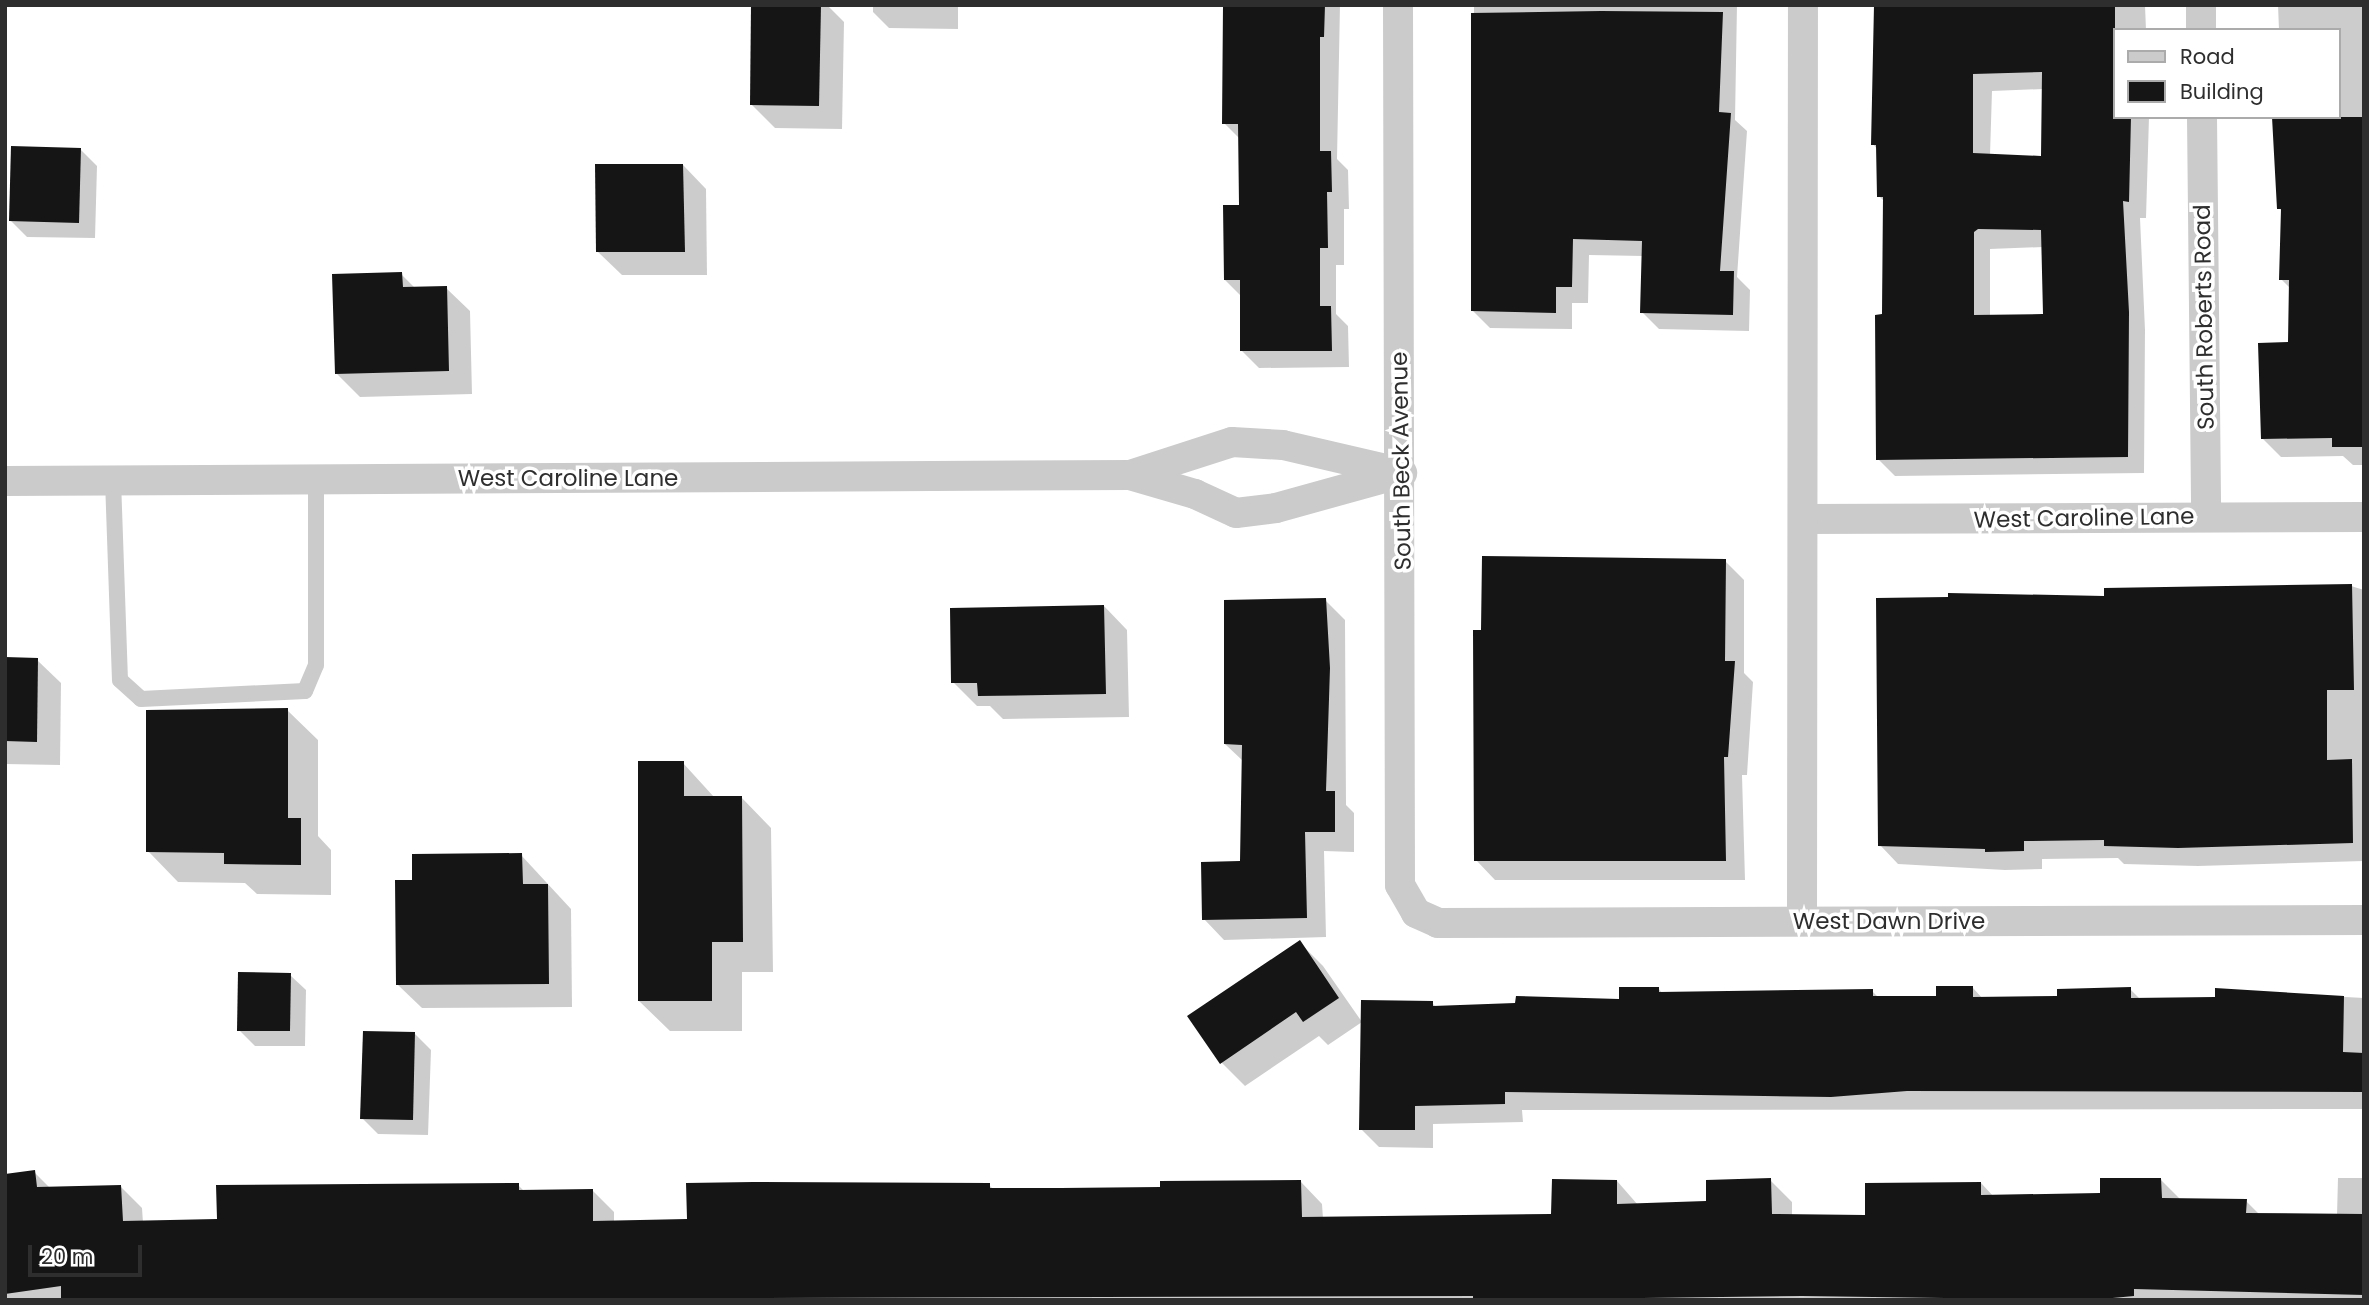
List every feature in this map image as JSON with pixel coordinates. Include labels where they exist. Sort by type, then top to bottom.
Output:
[{"type":"street","name":"South Beck Avenue","points":[[1398,5],[1396,154],[1402,473],[1400,885],[1416,913]]},
{"type":"street","points":[[1802,5],[1802,921]]},
{"type":"street","points":[[2201,5],[2201,28]]},
{"type":"street","name":"South Roberts Road","points":[[2202,119],[2206,517]]},
{"type":"street","name":"West Caroline Lane","points":[[1130,475],[1232,442],[1283,445],[1402,473]]},
{"type":"street","name":"West Caroline Lane","points":[[5,481],[1130,475],[1195,494],[1237,513],[1276,508],[1402,473]]},
{"type":"street","name":"West Caroline Lane","points":[[1804,519],[2364,516]]},
{"type":"street","name":"West Dawn Drive","points":[[1416,913],[1438,923],[2364,920]]},
{"type":"lane","points":[[113,480],[120,680],[141,699],[305,691],[316,665],[316,479]]},
{"type":"building","points":[[751,5],[821,5],[819,106],[750,105]]},
{"type":"building","points":[[1223,5],[1325,5],[1324,37],[1320,37],[1320,151],[1331,151],[1332,192],[1327,192],[1328,248],[1320,248],[1320,306],[1331,306],[1332,351],[1240,351],[1240,280],[1224,280],[1223,205],[1239,205],[1238,124],[1222,124]]},
{"type":"building","points":[[1874,5],[2115,5],[2114,119],[2131,119],[2129,202],[2123,201],[2129,312],[2128,457],[1876,460],[1875,315],[1882,314],[1883,197],[1877,197],[1876,145],[1871,145]],"holes":[[[2042,72],[2041,156],[1973,153],[1973,74]],[[1978,229],[2041,230],[2043,314],[1974,315],[1974,232]]]},
{"type":"building","points":[[1723,12],[1719,112],[1731,113],[1720,271],[1734,271],[1733,315],[1640,313],[1642,241],[1573,239],[1572,287],[1556,287],[1556,313],[1471,311],[1471,13]]},
{"type":"building","points":[[2364,117],[2364,447],[2332,447],[2332,438],[2261,439],[2258,343],[2288,342],[2289,280],[2279,280],[2281,209],[2277,209],[2272,119]]},
{"type":"building","points":[[11,146],[81,148],[79,223],[9,221]]},
{"type":"building","points":[[595,164],[683,164],[685,252],[596,252]]},
{"type":"building","points":[[402,272],[403,287],[447,286],[449,371],[335,374],[332,274]]},
{"type":"building","points":[[1482,556],[1726,559],[1725,661],[1735,661],[1728,757],[1724,757],[1726,861],[1474,861],[1473,630],[1481,630]]},
{"type":"building","points":[[2352,584],[2354,690],[2327,690],[2327,760],[2352,759],[2353,843],[2178,848],[2104,846],[2104,840],[2024,841],[2024,851],[1985,852],[1985,849],[1878,846],[1876,598],[1948,597],[1948,593],[2104,596],[2104,588]]},
{"type":"building","points":[[1326,598],[1330,668],[1326,791],[1335,791],[1335,832],[1305,832],[1307,918],[1202,920],[1201,862],[1240,861],[1242,745],[1224,744],[1224,600]]},
{"type":"building","points":[[1104,605],[1106,694],[978,696],[977,683],[951,683],[950,608]]},
{"type":"building","points":[[5,657],[38,658],[37,742],[5,741]]},
{"type":"building","points":[[288,708],[288,818],[301,818],[301,865],[224,864],[224,853],[146,852],[146,710]]},
{"type":"building","points":[[638,761],[684,761],[684,796],[742,796],[743,942],[712,942],[712,1001],[638,1001]]},
{"type":"building","points":[[522,853],[523,884],[548,884],[549,984],[396,985],[395,880],[412,880],[412,854]]},
{"type":"building","points":[[1300,940],[1339,998],[1303,1022],[1296,1012],[1220,1064],[1187,1016]]},
{"type":"building","points":[[238,972],[291,973],[290,1031],[237,1031]]},
{"type":"building","points":[[1936,986],[1973,986],[1973,997],[2057,996],[2057,989],[2131,987],[2131,998],[2215,997],[2215,988],[2344,996],[2343,1052],[2364,1053],[2364,1092],[1907,1091],[1831,1097],[1505,1092],[1505,1104],[1415,1106],[1415,1130],[1359,1130],[1361,1000],[1433,1001],[1433,1006],[1515,1003],[1516,996],[1619,999],[1619,987],[1659,987],[1659,992],[1873,989],[1873,996],[1936,996]]},
{"type":"building","points":[[363,1031],[415,1032],[413,1120],[360,1119]]},
{"type":"building","points":[[35,1170],[37,1187],[121,1185],[123,1221],[217,1219],[216,1185],[519,1183],[519,1190],[593,1189],[593,1221],[687,1219],[686,1183],[990,1183],[990,1188],[1061,1188],[1160,1187],[1160,1181],[1301,1180],[1302,1217],[1551,1214],[1552,1179],[1617,1180],[1617,1204],[1706,1201],[1706,1180],[1771,1178],[1772,1214],[1865,1215],[1865,1183],[1981,1182],[1981,1195],[2100,1193],[2100,1178],[2161,1178],[2162,1198],[2247,1199],[2246,1213],[2364,1214],[2364,1295],[2134,1289],[2134,1296],[2091,1300],[1802,1296],[1473,1300],[1473,1296],[61,1300],[61,1286],[5,1294],[5,1174]]}]
